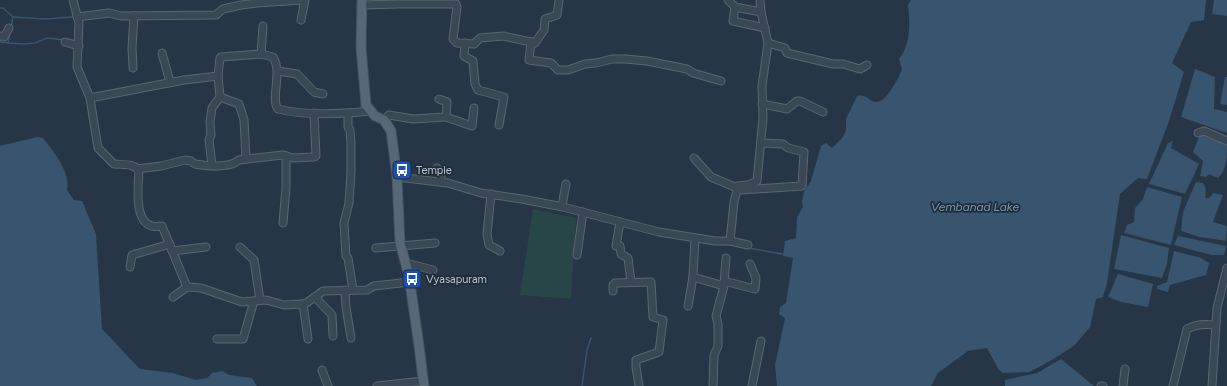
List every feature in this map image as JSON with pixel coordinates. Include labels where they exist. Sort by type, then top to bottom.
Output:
[{"type":"main road","points":[[361,3],[361,47],[366,105],[370,111],[384,120],[391,131],[397,177],[400,243],[410,282],[423,383]]},
{"type":"street","points":[[73,0],[79,23],[77,67],[90,98],[98,148],[114,164],[129,165],[137,169],[161,166],[185,160],[192,161],[195,164],[221,166],[235,163],[238,160],[286,156],[293,158],[314,157],[316,156],[314,113]]},
{"type":"street","points":[[77,17],[108,13],[121,16],[216,15],[223,9],[251,2],[303,0],[301,20]]},
{"type":"street","points":[[361,3],[399,2],[456,4],[458,8],[453,39],[457,43],[474,44],[480,38],[503,36],[536,43],[544,30],[545,19],[557,15],[559,0]]},
{"type":"street","points":[[728,0],[735,7],[761,12]]},
{"type":"street","points":[[730,241],[734,202],[738,186],[748,186],[758,181],[761,143],[762,86],[768,43],[761,12],[760,0]]},
{"type":"street","points":[[735,7],[733,21],[765,28]]},
{"type":"street","points":[[133,68],[132,48],[134,16]]},
{"type":"street","points":[[261,54],[263,26]]},
{"type":"street","points":[[0,36],[4,37],[9,28]]},
{"type":"street","points":[[65,42],[79,46]]},
{"type":"street","points":[[531,42],[529,60],[551,63],[558,70],[568,70],[585,64],[596,64],[612,59],[624,59],[647,61],[687,69],[693,73],[721,81]]},
{"type":"street","points":[[465,43],[464,56],[473,61],[475,84],[478,90],[504,97],[499,125]]},
{"type":"street","points":[[768,43],[784,48],[787,53],[833,64],[843,64],[860,69],[867,65]]},
{"type":"street","points":[[162,53],[170,82]]},
{"type":"street","points":[[212,165],[209,140],[211,135],[210,122],[212,108],[220,97],[218,76],[221,57],[261,54],[273,56],[277,62],[278,71],[275,103],[276,107],[291,111],[314,113],[348,114],[370,111]]},
{"type":"street","points":[[278,71],[297,74],[314,92],[323,94]]},
{"type":"street","points":[[90,98],[170,82],[218,76]]},
{"type":"street","points":[[220,97],[239,104],[244,120],[246,160]]},
{"type":"street","points":[[439,99],[447,102],[446,117]]},
{"type":"street","points":[[762,104],[787,109],[797,101],[800,101],[823,112]]},
{"type":"street","points":[[384,120],[390,115],[413,119],[446,117],[472,126],[474,108]]},
{"type":"street","points":[[348,114],[348,127],[350,130],[351,144],[351,172],[349,203],[344,223],[346,256],[348,258],[354,290]]},
{"type":"street","points":[[1198,133],[1204,131],[1227,141]]},
{"type":"street","points":[[694,158],[711,177],[737,190],[802,186],[804,152],[788,148],[782,144],[761,143]]},
{"type":"street","points":[[283,223],[286,188],[286,156]]},
{"type":"street","points":[[437,168],[441,174],[441,182]]},
{"type":"street","points":[[137,169],[139,171],[139,209],[145,223],[152,226],[162,226],[187,287]]},
{"type":"street","points":[[397,177],[441,182],[491,194],[522,198],[562,206],[659,232],[674,231],[695,238],[715,241],[730,241],[748,245]]},
{"type":"street","points":[[562,206],[566,184]]},
{"type":"street","points":[[491,194],[487,234],[489,245],[500,251]]},
{"type":"street","points":[[577,255],[584,212]]},
{"type":"street","points":[[620,222],[612,245],[620,246],[620,254],[628,258],[632,282]]},
{"type":"street","points":[[688,306],[693,277],[695,238]]},
{"type":"street","points":[[376,248],[436,243]]},
{"type":"street","points":[[217,339],[243,339],[257,300],[254,260],[240,246]]},
{"type":"street","points":[[130,267],[132,255],[171,248],[206,247]]},
{"type":"street","points":[[713,386],[714,355],[718,346],[718,324],[716,316],[724,284],[726,258]]},
{"type":"street","points":[[406,263],[433,270]]},
{"type":"street","points":[[693,277],[755,289],[756,278],[750,264]]},
{"type":"street","points":[[1212,386],[1217,308],[1227,268]]},
{"type":"street","points":[[173,297],[187,287],[201,288],[242,302],[266,300],[284,305],[303,304],[323,291],[367,290],[374,286],[410,282]]},
{"type":"street","points":[[613,291],[613,285],[615,283],[651,282],[653,317],[663,320],[659,352],[636,360],[639,386]]},
{"type":"street","points":[[346,290],[346,307],[351,338]]},
{"type":"street","points":[[315,297],[332,315],[333,336]]},
{"type":"street","points":[[303,304],[308,339]]},
{"type":"street","points":[[1173,386],[1188,329],[1203,324],[1215,325]]},
{"type":"street","points":[[752,386],[761,341]]},
{"type":"street","points":[[1123,386],[1125,369]]},
{"type":"street","points":[[322,370],[328,386]]},
{"type":"street","points":[[377,386],[423,383]]},
{"type":"green space","points":[[533,209],[576,218],[571,299],[520,295]]},
{"type":"water","name":"Vembanad Lake","points":[[911,0],[1206,0],[1204,20],[1191,22],[1172,63],[1184,72],[1168,124],[1147,179],[1138,178],[1120,194],[1107,283],[1103,297],[1096,299],[1090,327],[1074,346],[1029,372],[1003,373],[999,370],[987,348],[968,351],[938,373],[931,386],[777,386],[775,365],[785,318],[779,314],[780,307],[786,303],[793,258],[783,256],[785,241],[796,238],[797,217],[803,207],[802,202],[804,192],[811,181],[821,146],[826,143],[832,148],[842,138],[846,131],[846,119],[857,96],[865,96],[875,102],[879,101],[888,95],[898,78],[902,69],[899,59],[908,40],[908,5]]},
{"type":"water","points":[[1214,0],[1227,0],[1227,16],[1212,14]]},
{"type":"water","points":[[1195,69],[1215,77],[1214,109],[1227,112],[1227,133],[1181,117]]},
{"type":"water","points":[[1225,77],[1227,77],[1227,105],[1220,104]]},
{"type":"water","points":[[1200,135],[1227,144],[1227,158],[1225,167],[1218,178],[1209,174],[1206,177],[1200,176],[1203,161],[1193,152]]},
{"type":"water","points":[[37,137],[43,138],[60,162],[64,169],[68,183],[67,190],[74,200],[82,201],[96,234],[102,329],[140,369],[173,373],[196,380],[207,378],[212,373],[222,371],[229,375],[252,378],[257,386],[0,386],[0,146]]},
{"type":"water","points":[[1173,141],[1171,148],[1199,164],[1185,194],[1149,184],[1168,143]]},
{"type":"water","points":[[1196,182],[1203,183],[1206,189],[1205,198],[1209,198],[1213,193],[1223,195],[1213,222],[1227,226],[1226,241],[1200,237],[1181,231],[1183,212]]},
{"type":"water","points":[[1147,187],[1182,197],[1171,245],[1124,233],[1127,225],[1134,222],[1135,208],[1143,199]]},
{"type":"water","points":[[1121,235],[1169,248],[1167,264],[1162,278],[1114,269]]},
{"type":"water","points":[[1178,236],[1226,246],[1224,255],[1211,255],[1174,245]]},
{"type":"water","points":[[1174,251],[1201,258],[1209,263],[1206,275],[1170,285],[1168,292],[1157,289],[1157,286],[1167,282]]},
{"type":"water","points":[[1118,274],[1153,284],[1148,307],[1121,302],[1108,297]]},
{"type":"water","points":[[1061,359],[1094,386],[1005,386],[1005,380],[1037,373]]},
{"type":"waterway","points":[[0,8],[3,8],[13,17],[11,27]]},
{"type":"waterway","points":[[13,17],[45,19],[72,17],[74,15]]},
{"type":"waterway","points":[[0,42],[8,43],[10,32]]},
{"type":"waterway","points":[[8,43],[35,43],[47,38],[64,40]]},
{"type":"waterway","points":[[748,248],[782,254]]},
{"type":"waterway","points":[[582,386],[587,350],[591,338]]},
{"type":"place","name":"Temple","points":[[402,170]]},
{"type":"place","name":"Vyasapuram","points":[[412,279]]}]
